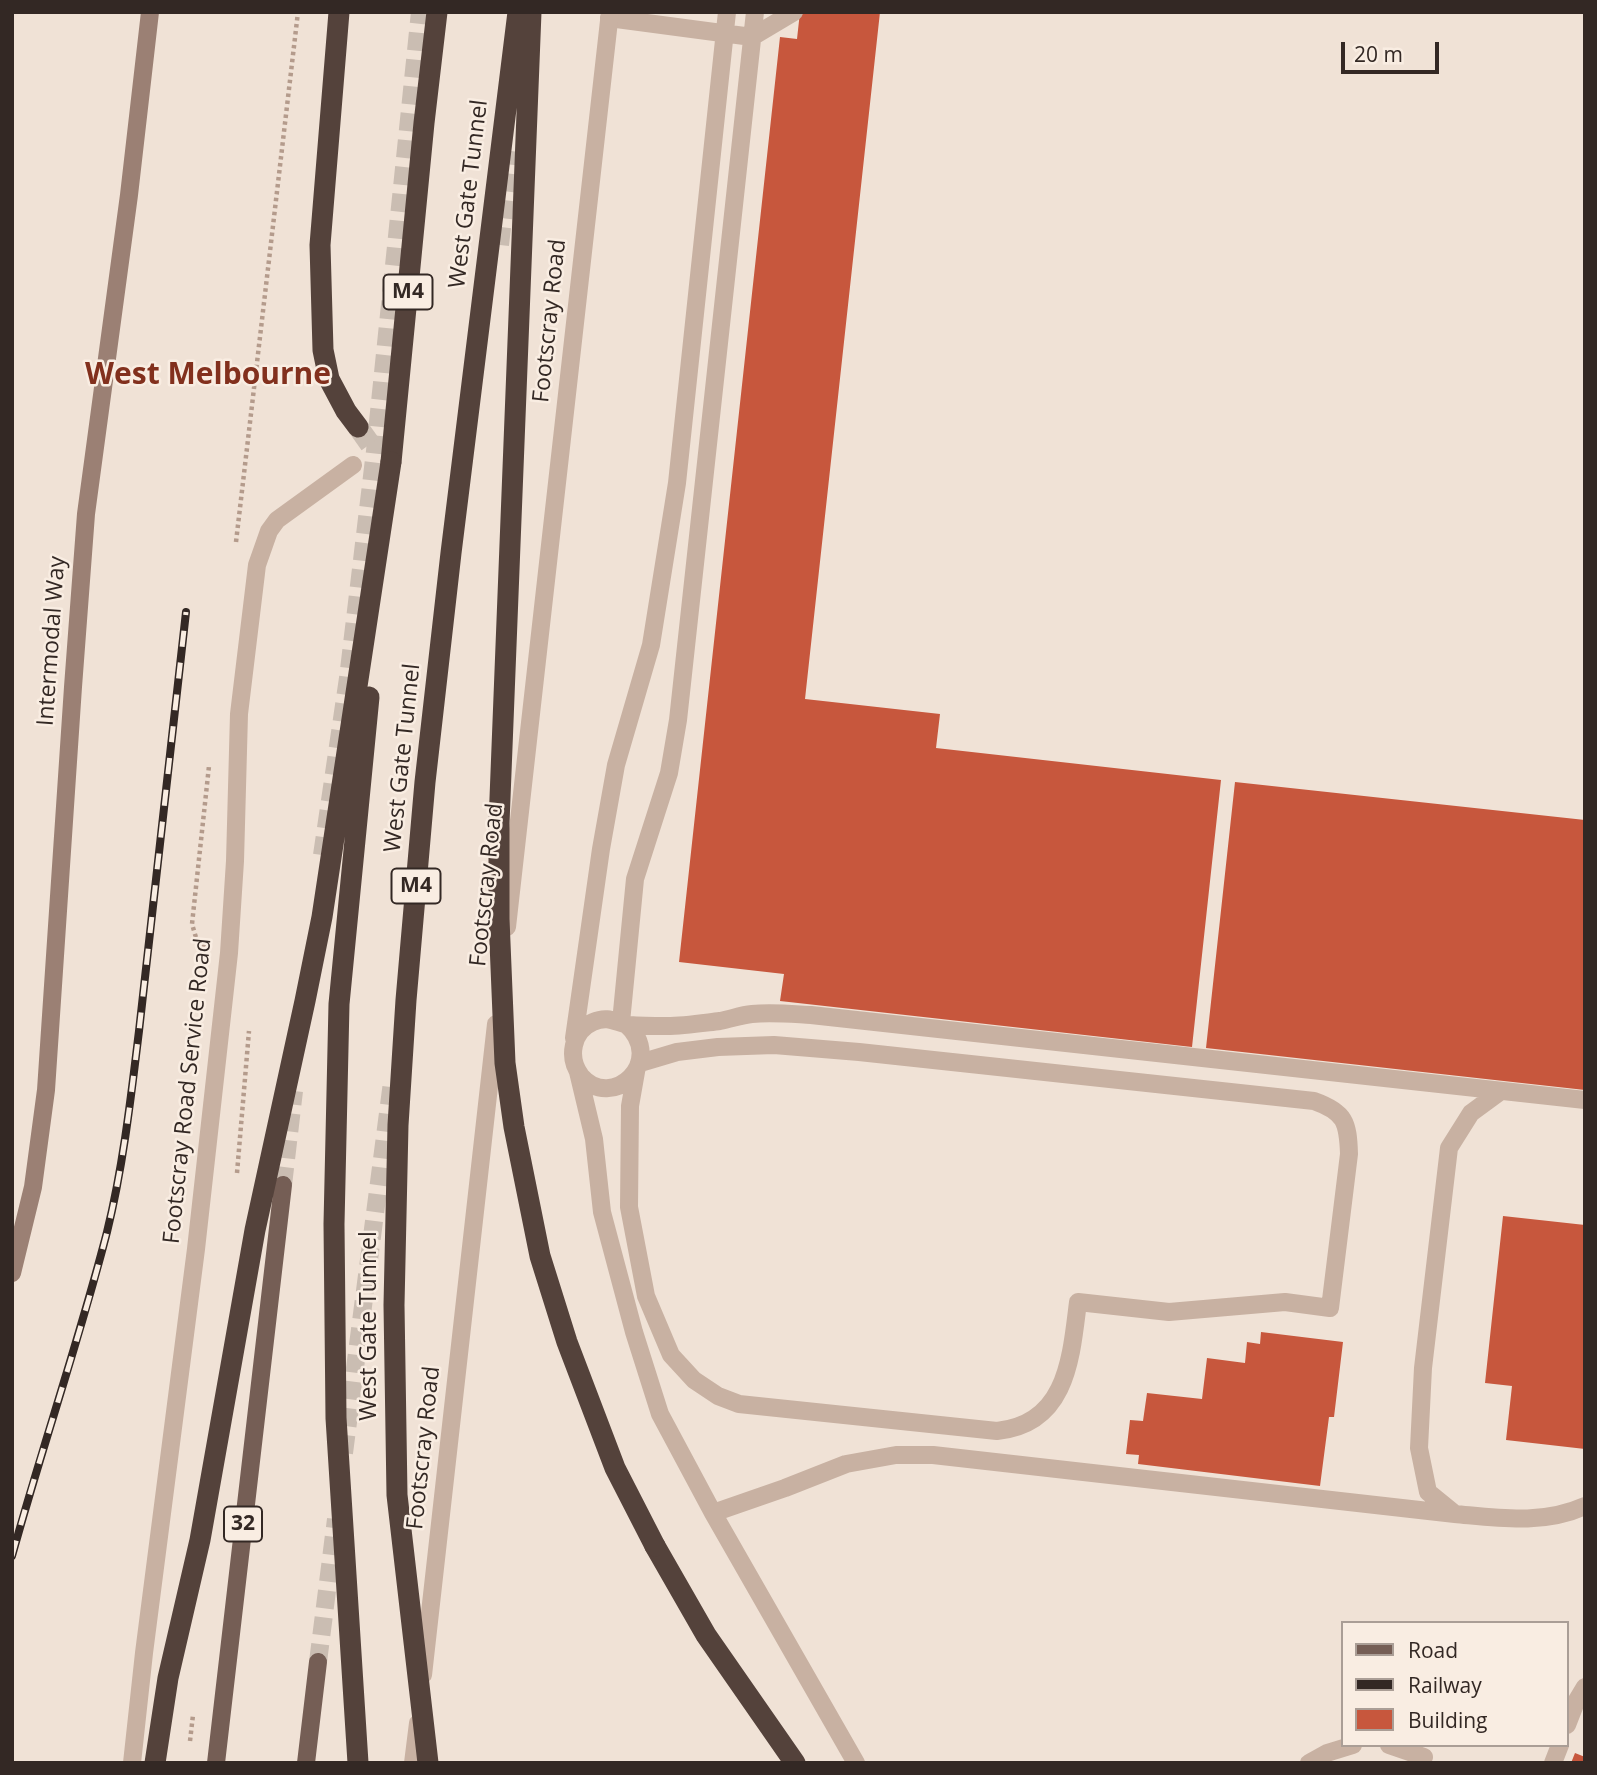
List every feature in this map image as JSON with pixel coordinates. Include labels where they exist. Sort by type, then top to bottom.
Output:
[{"type":"highway","points":[[339,12],[320,244],[323,350],[329,379],[358,427]]},
{"type":"highway","name":"West Gate Tunnel","points":[[358,1763],[336,1418],[334,1224],[339,1004],[437,12]]},
{"type":"highway","name":"West Gate Tunnel","points":[[428,1763],[397,1495],[394,1305],[398,1125],[425,782],[518,12]]},
{"type":"highway","points":[[531,12],[499,823],[499,919],[505,1063],[514,1127],[540,1256],[567,1342],[615,1468],[655,1546],[706,1635],[795,1763]]},
{"type":"highway","points":[[155,1763],[168,1678],[200,1540],[255,1230],[322,917],[391,462]]},
{"type":"highway","points":[[414,1652],[442,1763]]},
{"type":"main road","name":"32","points":[[216,1763],[283,1185]]},
{"type":"main road","points":[[306,1763],[318,1662]]},
{"type":"street","name":"Intermodal Way","points":[[12,1273],[33,1187],[46,1090],[86,514],[129,195],[150,12]]},
{"type":"street","points":[[727,12],[679,469],[667,557],[651,645],[614,777],[601,849],[573,1061],[594,1139],[602,1212],[634,1332],[660,1414],[713,1513],[856,1763]]},
{"type":"street","points":[[623,1023],[635,879],[669,773],[678,720],[755,12]]},
{"type":"street","points":[[610,15],[752,37],[794,12]]},
{"type":"street","name":"Footscray Road","points":[[413,1763],[610,15]]},
{"type":"street","name":"Footscray Road Service Road","points":[[132,1763],[194,1262],[227,966],[235,861],[239,714],[257,565],[269,531],[277,520],[353,465]]},
{"type":"street","points":[[623,1023],[670,1026],[721,1021],[751,1014],[811,1015],[1585,1100]]},
{"type":"street","points":[[573,1049],[576,1037],[584,1028],[593,1021],[605,1019],[623,1023],[634,1032],[639,1041],[641,1052],[638,1068],[630,1106],[629,1207],[646,1296],[671,1354],[686,1372],[718,1396],[739,1404],[1008,1430],[1022,1427],[1040,1415],[1055,1398],[1067,1373],[1072,1352],[1077,1302],[1169,1312],[1285,1302],[1330,1307],[1349,1135],[1342,1118],[1331,1107],[1314,1101],[872,1053],[774,1045],[677,1052],[638,1068],[628,1081],[608,1088],[586,1081],[578,1072]]},
{"type":"street","points":[[1455,1514],[1428,1492],[1419,1448],[1423,1368],[1449,1148],[1471,1113],[1501,1091]]},
{"type":"street","points":[[713,1513],[846,1464],[896,1455],[933,1455],[1520,1519],[1553,1517],[1585,1506]]},
{"type":"street","points":[[1569,1720],[1585,1687]]},
{"type":"street","points":[[1309,1763],[1327,1753],[1346,1747]]},
{"type":"street","points":[[1395,1747],[1424,1757]]},
{"type":"building","points":[[800,12],[880,12],[805,699],[940,714],[936,748],[1221,780],[1192,1047],[780,1001],[784,974],[679,962],[780,37],[797,39]]},
{"type":"building","points":[[1235,782],[1585,820],[1585,1090],[1206,1048]]},
{"type":"building","points":[[1503,1216],[1585,1225],[1585,1449],[1506,1440],[1512,1386],[1485,1383]]},
{"type":"building","points":[[1261,1332],[1343,1342],[1334,1417],[1329,1417],[1320,1486],[1138,1464],[1139,1455],[1126,1454],[1130,1420],[1143,1421],[1147,1393],[1202,1399],[1207,1358],[1245,1363],[1247,1342],[1260,1344]]},
{"type":"building","points":[[1575,1753],[1585,1757],[1585,1763],[1571,1763]]},
{"type":"tunnel","points":[[322,855],[348,678],[375,451],[420,12]]},
{"type":"tunnel","points":[[500,245],[511,151]]},
{"type":"tunnel","points":[[358,427],[375,451]]},
{"type":"tunnel","points":[[344,1453],[392,1082]]},
{"type":"tunnel","points":[[283,1185],[294,1091]]},
{"type":"tunnel","points":[[318,1662],[336,1519]]},
{"type":"railway","points":[[12,1556],[96,1273],[118,1182],[139,1031],[186,612]]},
{"type":"district","name":"West Melbourne","points":[[208,375]]}]
